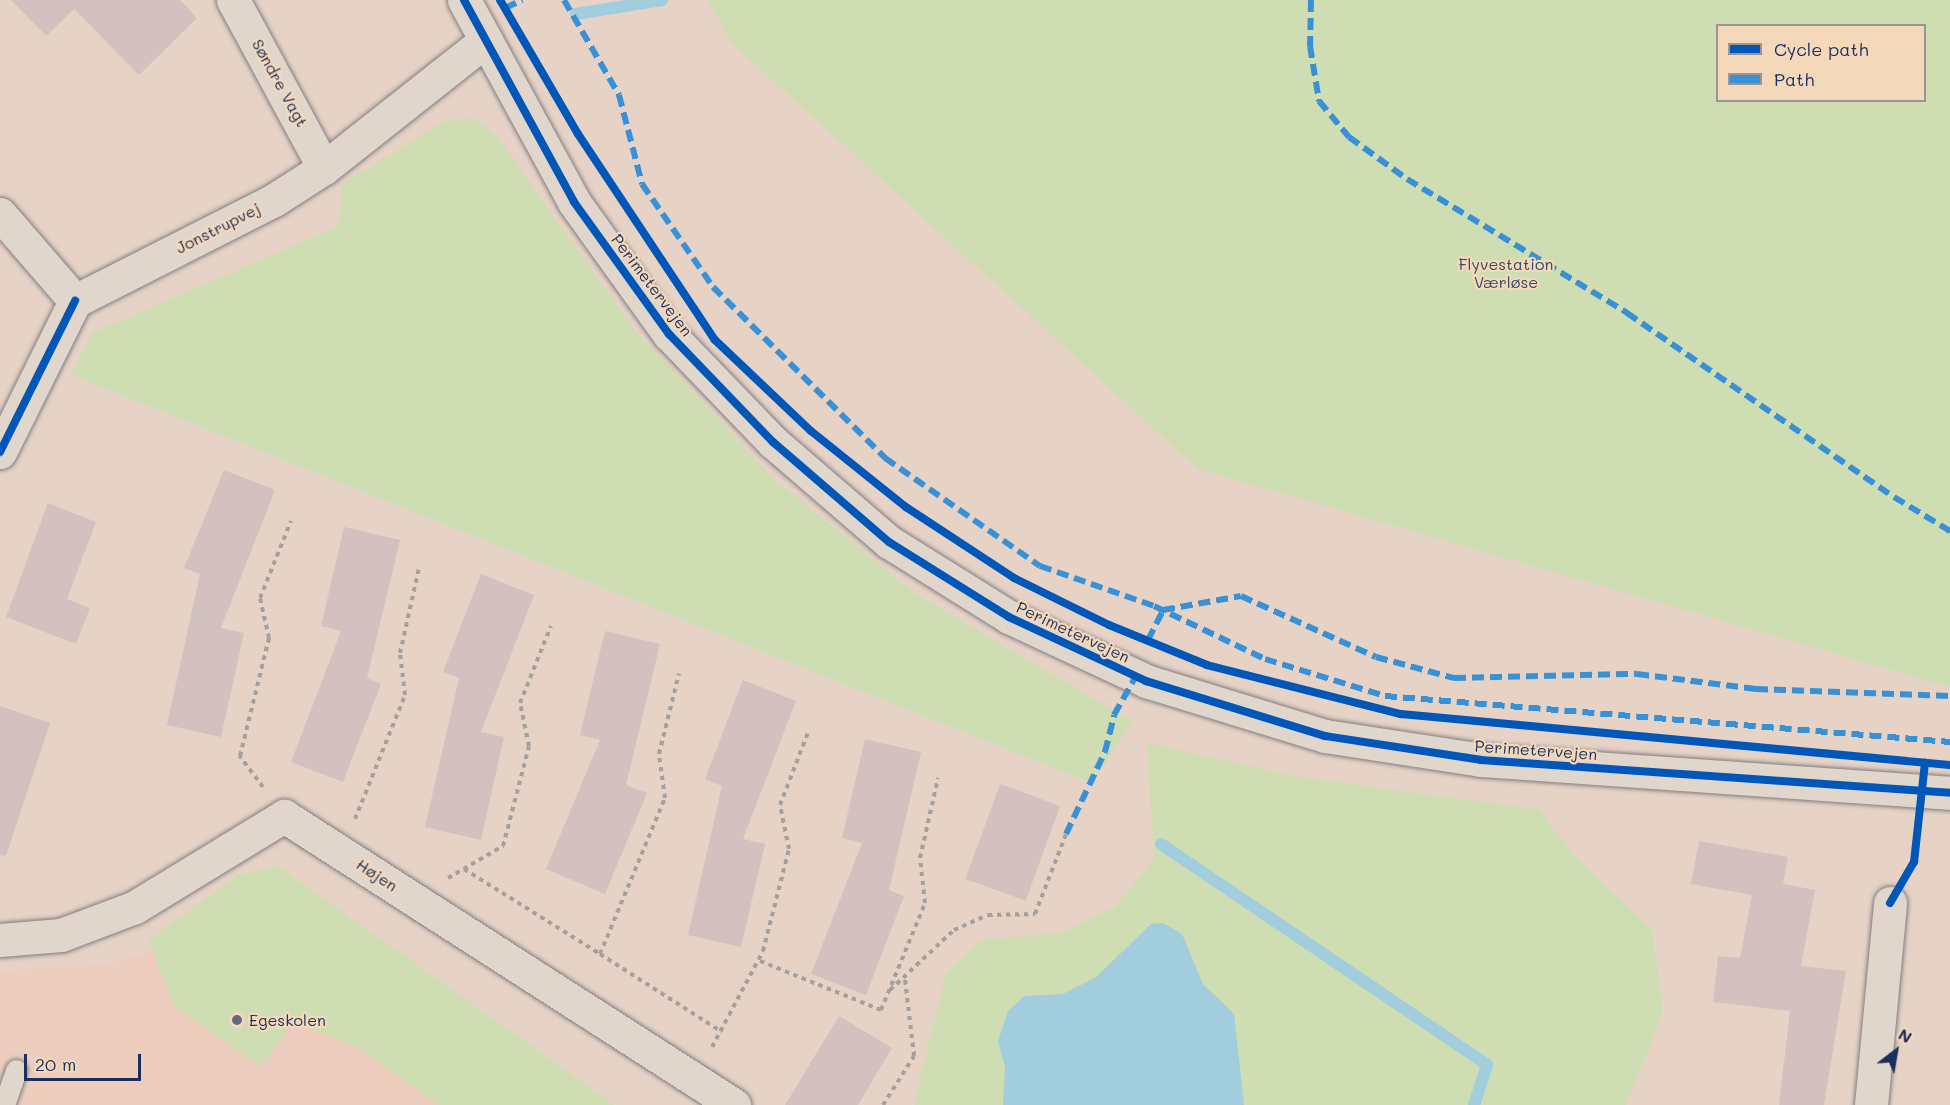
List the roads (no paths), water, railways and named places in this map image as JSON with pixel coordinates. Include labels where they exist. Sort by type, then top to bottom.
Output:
[{"type":"street","name":"Søndre Vagt","points":[[233,0],[324,168]]},
{"type":"street","name":"Perimetervejen","points":[[464,0],[574,201],[669,334],[773,442],[889,542],[1009,616],[1146,681],[1325,736],[1481,760],[1950,793]]},
{"type":"street","name":"Jonstrupvej","points":[[75,301],[274,200],[324,168],[486,40]]},
{"type":"street","points":[[0,214],[75,301],[0,452]]},
{"type":"street","name":"Højen","points":[[0,940],[61,935],[135,907],[284,816],[734,1105]]},
{"type":"street","points":[[1871,1105],[1890,903]]},
{"type":"lane","points":[[4,1105],[16,1070]]},
{"type":"water","points":[[1163,923],[1182,934],[1203,984],[1234,1014],[1244,1105],[1003,1105],[1005,1067],[998,1041],[1008,1011],[1024,996],[1063,994],[1095,978],[1151,924]]},
{"type":"waterway","points":[[576,14],[662,0]]},
{"type":"waterway","points":[[1161,844],[1487,1065],[1474,1105]]},
{"type":"place","name":"Egeskolen","points":[[237,1020]]},
{"type":"park label","name":"Flyvestation Værløse","points":[[1506,273]]}]
